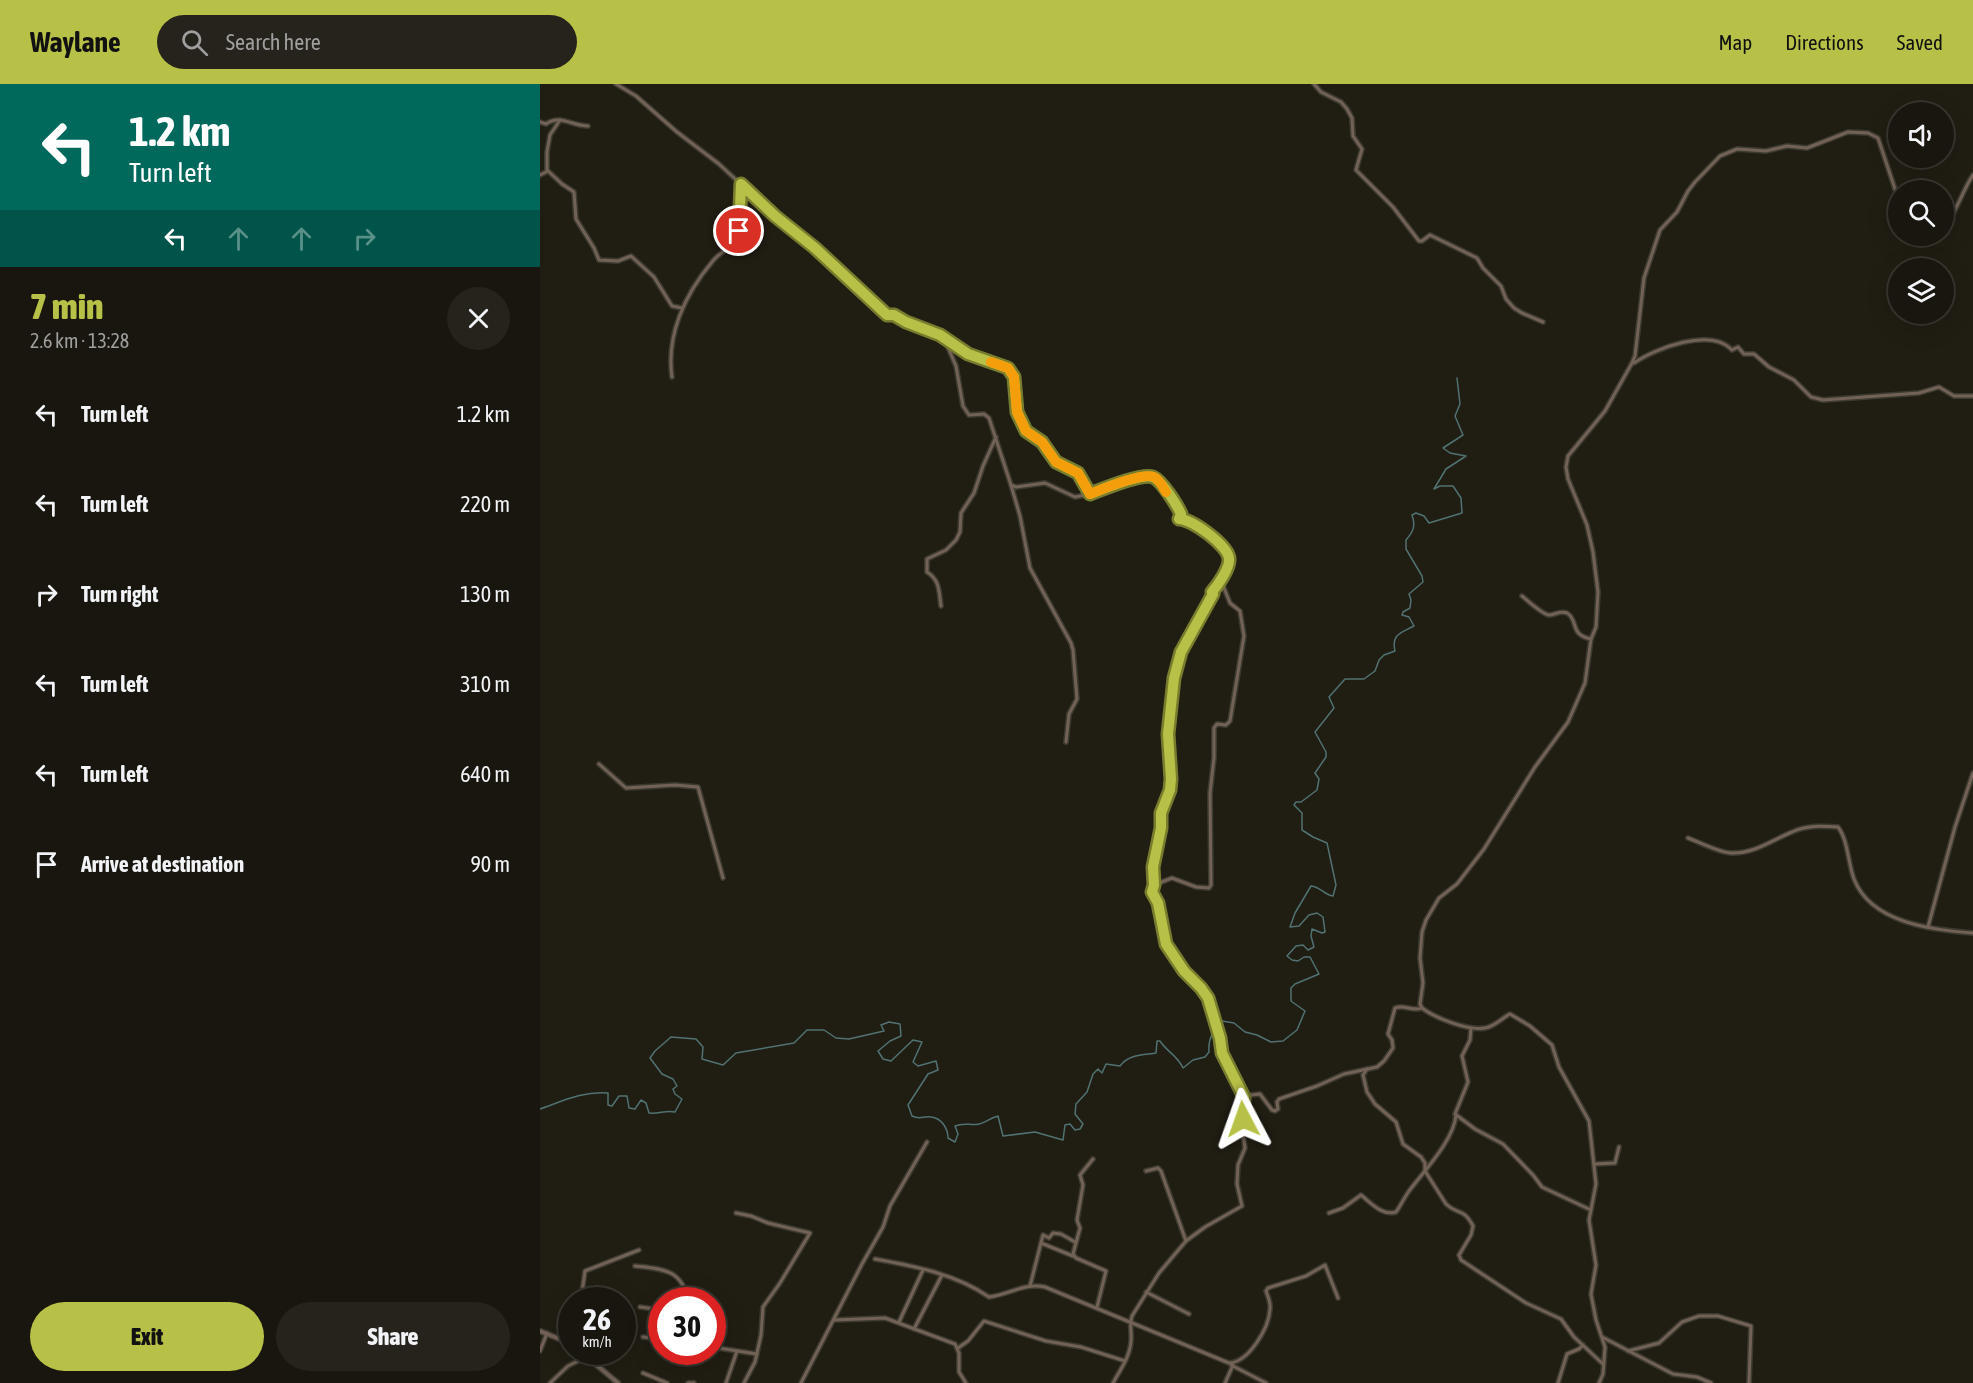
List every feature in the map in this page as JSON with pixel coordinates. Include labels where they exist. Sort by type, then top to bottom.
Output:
[{"type":"street","points":[[616,84],[622,85],[636,96],[741,184],[866,294],[884,313],[936,333],[968,354],[1008,368],[1014,377],[1017,412],[1026,431],[1042,442],[1056,462],[1078,473],[1090,494]]},
{"type":"street","points":[[1314,84],[1324,94],[1341,102],[1347,109],[1352,118],[1353,136],[1362,149],[1356,170],[1393,207],[1419,241],[1422,242],[1430,235],[1477,258],[1483,268],[1501,286],[1506,299],[1514,308],[1543,322]]},
{"type":"street","points":[[560,120],[553,130],[547,150],[548,171],[574,192],[576,219],[594,248],[599,261],[618,261],[631,256],[654,277],[672,306],[682,308]]},
{"type":"street","points":[[546,124],[560,120],[588,126]]},
{"type":"street","points":[[540,122],[553,130]]},
{"type":"street","points":[[1599,1383],[1604,1365],[1605,1347],[1596,1320],[1591,1294],[1596,1265],[1590,1230],[1596,1184],[1589,1121],[1559,1067],[1552,1045],[1536,1030],[1510,1014],[1485,1028],[1451,1024],[1422,1008],[1420,1004],[1423,983],[1420,958],[1422,932],[1439,898],[1457,884],[1484,849],[1535,767],[1568,722],[1585,683],[1591,639],[1596,627],[1598,592],[1587,525],[1568,479],[1566,466],[1572,451],[1605,411],[1635,356],[1644,278],[1660,230],[1677,212],[1695,182],[1712,164],[1725,153],[1737,149],[1766,151],[1787,146],[1804,148],[1848,132],[1868,133],[1878,138],[1892,180]]},
{"type":"street","points":[[540,175],[548,171]]},
{"type":"street","points":[[1954,210],[1973,175]]},
{"type":"street","points":[[672,377],[670,354],[674,331],[682,308],[712,261],[737,237],[741,184]]},
{"type":"street","points":[[944,338],[956,366],[965,410],[971,415],[988,416],[1020,516],[1028,564],[1073,650],[1077,699],[1070,714],[1066,742]]},
{"type":"street","points":[[1632,363],[1680,342],[1705,340],[1725,344],[1732,350],[1738,347],[1744,354],[1754,354],[1769,367],[1794,380],[1814,399],[1877,398],[1919,393],[1939,387],[1954,396],[1973,396]]},
{"type":"street","points":[[941,606],[937,580],[927,572],[927,559],[946,550],[958,537],[961,513],[974,493],[996,437]]},
{"type":"street","points":[[1011,485],[1043,483],[1073,497],[1148,476],[1157,479],[1172,497],[1181,514],[1179,519],[1185,519],[1197,526],[1229,555],[1228,564],[1181,652],[1175,672],[1168,734],[1170,790],[1161,813],[1160,833],[1153,867],[1152,892],[1158,903],[1166,944],[1184,971],[1208,998],[1222,1053],[1245,1102],[1242,1128],[1245,1148],[1238,1165],[1237,1184],[1242,1206],[1205,1227],[1186,1241],[1158,1273],[1134,1311],[1130,1323],[1132,1340],[1125,1361],[1113,1383]]},
{"type":"street","points":[[1154,885],[1168,878],[1198,887],[1209,888],[1211,885],[1210,811],[1214,728],[1217,724],[1226,725],[1230,722],[1244,636],[1240,611],[1230,603],[1220,578]]},
{"type":"street","points":[[1522,597],[1545,614],[1552,615],[1562,611],[1566,613],[1571,617],[1578,633],[1591,639]]},
{"type":"street","points":[[599,764],[626,788],[675,785],[698,787],[723,878]]},
{"type":"street","points":[[1928,927],[1955,827],[1973,773]]},
{"type":"street","points":[[1688,838],[1732,854],[1766,845],[1792,831],[1809,827],[1838,826],[1848,863],[1863,895],[1877,909],[1891,916],[1946,932],[1973,933]]},
{"type":"street","points":[[1245,1102],[1251,1095],[1260,1094],[1275,1112],[1278,1109],[1279,1099],[1356,1071],[1380,1065],[1393,1049],[1392,1040],[1388,1035],[1395,1008],[1399,1006],[1416,1010],[1422,1008]]},
{"type":"street","points":[[1329,1214],[1343,1208],[1361,1195],[1382,1211],[1393,1213],[1398,1209],[1450,1136],[1455,1123],[1454,1112],[1468,1082],[1462,1056],[1470,1040],[1471,1027]]},
{"type":"street","points":[[1367,1069],[1363,1075],[1367,1092],[1375,1104],[1396,1122],[1401,1141],[1421,1157],[1425,1163],[1425,1171],[1450,1208],[1464,1213],[1473,1226],[1471,1235],[1459,1255],[1461,1260],[1526,1302],[1561,1318],[1570,1334],[1604,1365]]},
{"type":"street","points":[[1356,1071],[1363,1075]]},
{"type":"street","points":[[1456,1115],[1475,1129],[1503,1144],[1542,1187],[1591,1210]]},
{"type":"street","points":[[801,1383],[883,1227],[890,1206],[927,1142]]},
{"type":"street","points":[[1595,1164],[1615,1163],[1618,1147]]},
{"type":"street","points":[[1073,1256],[1080,1228],[1077,1220],[1083,1189],[1080,1175],[1093,1159]]},
{"type":"street","points":[[1146,1171],[1158,1168],[1161,1171],[1186,1241]]},
{"type":"street","points":[[736,1213],[810,1233],[777,1289],[763,1307],[757,1354],[751,1373],[744,1383]]},
{"type":"street","points":[[1030,1286],[1043,1235],[1049,1238],[1054,1233],[1061,1234],[1075,1242]]},
{"type":"street","points":[[1041,1243],[1106,1271],[1097,1307]]},
{"type":"street","points":[[583,1287],[585,1271],[639,1250]]},
{"type":"street","points":[[874,1259],[924,1269],[963,1282],[991,1298],[1035,1284],[1045,1287],[1232,1364],[1266,1383]]},
{"type":"street","points":[[1226,1383],[1232,1364],[1244,1358],[1260,1337],[1270,1310],[1267,1288],[1306,1276],[1324,1265],[1338,1298]]},
{"type":"street","points":[[635,1266],[671,1272],[679,1278],[683,1287]]},
{"type":"street","points":[[898,1322],[924,1269]]},
{"type":"street","points":[[914,1329],[942,1275]]},
{"type":"street","points":[[1146,1292],[1189,1314]]},
{"type":"street","points":[[640,1307],[648,1308]]},
{"type":"street","points":[[1629,1351],[1659,1343],[1686,1320],[1709,1315],[1728,1318],[1751,1326],[1749,1383]]},
{"type":"street","points":[[834,1320],[875,1317],[898,1322],[955,1344],[958,1348],[958,1366],[966,1383]]},
{"type":"street","points":[[958,1348],[968,1341],[984,1321],[1046,1341],[1081,1347],[1125,1361]]},
{"type":"street","points":[[540,1331],[558,1338]]},
{"type":"street","points":[[540,1351],[547,1333]]},
{"type":"street","points":[[643,1337],[648,1338]]},
{"type":"street","points":[[1602,1337],[1673,1374],[1697,1377],[1711,1383]]},
{"type":"street","points":[[1558,1383],[1568,1354],[1582,1345]]},
{"type":"street","points":[[726,1349],[757,1354]]},
{"type":"street","points":[[726,1383],[737,1351]]},
{"type":"street","points":[[550,1383],[570,1365]]},
{"type":"street","points":[[597,1365],[618,1383]]},
{"type":"street","points":[[643,1373],[668,1383]]},
{"type":"street","points":[[688,1383],[694,1383]]},
{"type":"waterway","points":[[540,1109],[573,1097],[608,1093],[608,1105],[612,1106],[619,1096],[627,1096],[629,1108],[635,1109],[641,1100],[646,1103],[649,1113],[675,1112],[682,1099],[675,1094],[673,1089],[677,1086],[673,1079],[662,1074],[650,1058],[671,1037],[696,1039],[703,1047],[702,1059],[723,1065],[736,1053],[794,1043],[807,1030],[824,1030],[836,1038],[849,1039],[884,1031],[881,1025],[889,1022],[900,1024],[901,1036],[890,1041],[878,1051],[883,1059],[891,1061],[913,1040],[922,1042],[913,1062],[918,1066],[936,1061],[938,1070],[928,1074],[908,1105],[912,1116],[938,1119],[946,1128],[948,1138],[955,1142],[958,1134],[955,1126],[979,1124],[998,1116],[1003,1136],[1035,1132],[1063,1140],[1065,1125],[1070,1124],[1075,1130],[1080,1129],[1083,1124],[1075,1114],[1076,1104],[1087,1092],[1093,1074],[1098,1069],[1102,1073],[1106,1064],[1120,1066],[1132,1057],[1156,1053],[1157,1041],[1160,1041],[1183,1068],[1193,1060],[1205,1057],[1209,1052],[1212,1035],[1222,1021],[1234,1023],[1245,1032],[1271,1042],[1283,1041],[1297,1030],[1305,1011],[1291,1001],[1291,988],[1319,974],[1310,957],[1304,957],[1298,961],[1287,956],[1296,946],[1303,945],[1308,950],[1314,947],[1312,929],[1325,932],[1323,917],[1317,913],[1309,915],[1299,926],[1290,927],[1295,913],[1311,886],[1333,896],[1336,885],[1327,843],[1302,830],[1302,813],[1294,805],[1317,790],[1319,779],[1315,773],[1326,757],[1326,752],[1315,732],[1334,708],[1329,697],[1345,679],[1364,679],[1375,671],[1379,660],[1384,655],[1395,651],[1396,637],[1414,626],[1409,617],[1402,615],[1410,608],[1409,594],[1423,582],[1422,576],[1406,549],[1406,540],[1414,526],[1412,515],[1416,513],[1424,516],[1429,523],[1462,513],[1461,498],[1453,486],[1440,486],[1434,489],[1446,469],[1466,456],[1450,453],[1443,448],[1463,435],[1455,416],[1460,404],[1457,378]]},
{"type":"slow traffic","points":[[991,362],[1008,368],[1014,377],[1017,412],[1026,431],[1045,445],[1051,458],[1056,462],[1075,470],[1090,494],[1148,476],[1160,482],[1166,492]]},
{"type":"route","points":[[739,231],[741,184],[887,315],[894,315],[940,335],[968,354],[1008,368],[1015,381],[1017,412],[1026,431],[1045,445],[1051,458],[1056,462],[1075,470],[1090,494],[1130,480],[1148,476],[1154,478],[1172,497],[1181,514],[1179,519],[1192,522],[1229,555],[1230,560],[1226,570],[1212,592],[1176,665],[1168,734],[1170,790],[1160,818],[1161,828],[1153,867],[1152,892],[1158,903],[1166,944],[1184,971],[1208,998],[1222,1053],[1244,1097],[1243,1119]]}]
